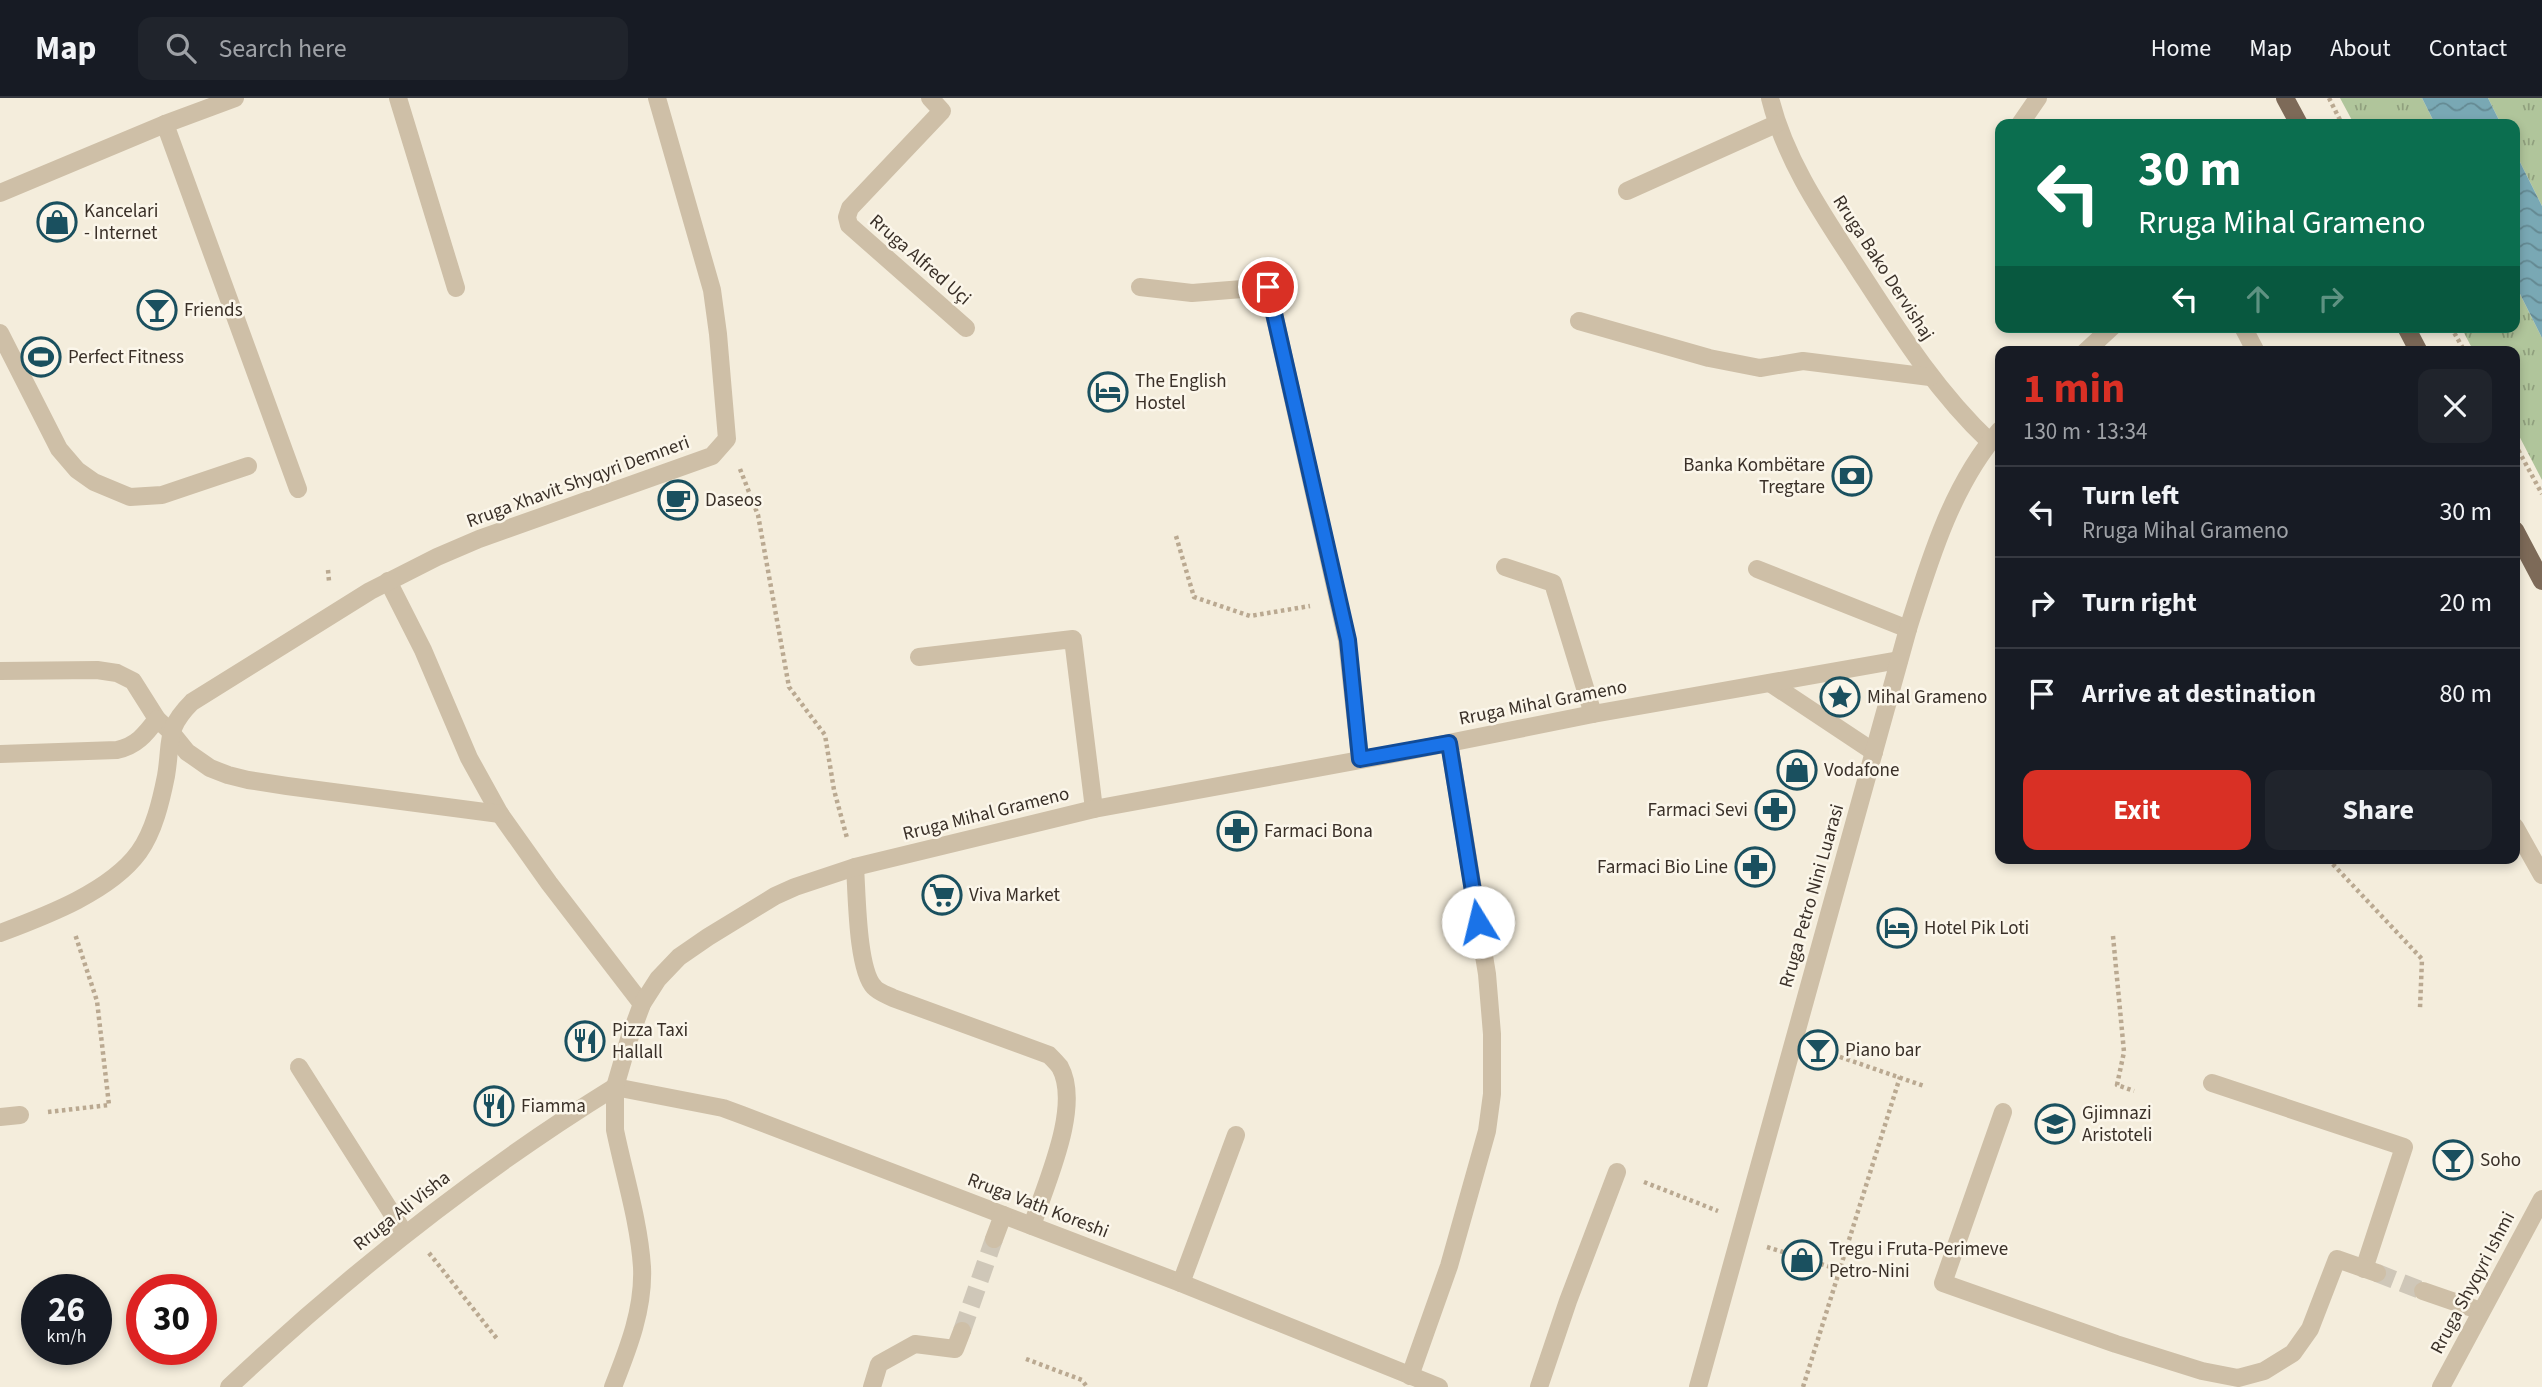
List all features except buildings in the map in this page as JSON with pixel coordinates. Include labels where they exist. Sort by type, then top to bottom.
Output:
[{"type":"main road","points":[[2285,98],[2296,119]]},
{"type":"main road","points":[[2520,539],[2542,581]]},
{"type":"street","points":[[0,193],[165,124],[235,98]]},
{"type":"street","points":[[398,98],[456,288]]},
{"type":"street","points":[[657,98],[712,290],[727,439]]},
{"type":"street","name":"Rruga Alfred Uçi","points":[[930,98],[942,111],[849,208],[847,217],[849,225],[857,233],[966,328]]},
{"type":"street","name":"Rruga Bako Dervishaj","points":[[1770,98],[1776,124],[1813,199],[1881,306],[1930,377],[1967,421],[1995,436]]},
{"type":"street","points":[[2023,119],[2038,98]]},
{"type":"street","points":[[165,124],[298,489]]},
{"type":"street","points":[[1628,191],[1776,124]]},
{"type":"street","points":[[1140,287],[1192,293],[1268,287],[1348,640],[1360,759]]},
{"type":"street","points":[[1579,321],[1710,358],[1760,368],[1803,361],[1930,377]]},
{"type":"street","points":[[0,333],[60,449],[77,470],[93,482],[130,497],[162,495],[248,466]]},
{"type":"street","points":[[2091,346],[2106,333]]},
{"type":"street","name":"Rruga Petro Nini Luarasi","points":[[1698,1387],[1922,582],[1956,500],[1995,436]]},
{"type":"street","name":"Rruga Xhavit Shyqyri Demneri","points":[[0,754],[117,751],[131,747],[180,713],[191,702],[388,581],[479,539],[712,456],[727,439]]},
{"type":"street","points":[[1506,567],[1553,583],[1593,713]]},
{"type":"street","points":[[1758,569],[1908,629]]},
{"type":"street","points":[[388,581],[423,650],[469,758],[500,814],[642,1004]]},
{"type":"street","points":[[919,657],[1073,639],[1094,809]]},
{"type":"street","name":"Rruga Mihal Grameno","points":[[613,1387],[635,1323],[642,1268],[615,1130],[615,1087],[642,1004],[658,979],[679,957],[775,896],[855,867],[1094,809],[1449,743],[1593,713],[1899,660]]},
{"type":"street","points":[[0,671],[97,670],[117,673],[132,681],[164,725],[198,761],[210,768],[248,780],[500,814]]},
{"type":"street","points":[[1770,683],[1874,752]]},
{"type":"street","points":[[0,933],[66,905],[111,878],[139,852],[153,823],[166,773],[164,725]]},
{"type":"street","points":[[1410,1376],[1451,1257],[1485,1138],[1492,1094],[1487,974],[1449,743]]},
{"type":"street","points":[[2520,836],[2542,875]]},
{"type":"street","points":[[855,867],[862,951],[866,974],[874,988],[893,998],[1049,1055],[1060,1068],[1066,1094],[1066,1124],[1032,1226]]},
{"type":"street","points":[[299,1067],[408,1232]]},
{"type":"street","points":[[2003,1112],[1943,1283],[2116,1344],[2202,1371],[2260,1379],[2292,1353],[2310,1329],[2337,1259],[2371,1271],[2404,1147],[2212,1083]]},
{"type":"street","name":"Rruga Vath Koreshi","points":[[615,1087],[723,1108],[1181,1283],[1439,1387]]},
{"type":"street","name":"Rruga Ali Visha","points":[[229,1387],[329,1296],[408,1232],[526,1144],[615,1087]]},
{"type":"street","points":[[0,1117],[20,1115]]},
{"type":"street","points":[[1181,1283],[1236,1135]]},
{"type":"street","points":[[1539,1387],[1617,1172]]},
{"type":"street","name":"Rruga Shyqyri Ishmi","points":[[2441,1387],[2542,1199]]},
{"type":"street","points":[[994,1239],[1003,1215]]},
{"type":"street","points":[[2423,1291],[2481,1311]]},
{"type":"street","points":[[872,1387],[879,1364],[915,1344],[955,1349],[961,1331]]},
{"type":"path","points":[[2329,98],[2340,119]]},
{"type":"path","points":[[727,439],[758,515],[789,687],[825,735],[837,805]]},
{"type":"path","points":[[2520,453],[2542,494]]},
{"type":"path","points":[[1176,536],[1194,597],[1250,616],[1338,601]]},
{"type":"path","points":[[2333,864],[2422,959],[2420,1008]]},
{"type":"path","points":[[20,1115],[109,1105],[97,1001],[66,905]]},
{"type":"path","points":[[2113,936],[2124,1052],[2118,1085],[2134,1091]]},
{"type":"path","points":[[1793,1040],[1924,1086]]},
{"type":"path","points":[[1803,1387],[1900,1077]]},
{"type":"path","points":[[1617,1172],[1741,1229],[1840,1270]]},
{"type":"path","points":[[408,1232],[498,1340]]},
{"type":"path","points":[[1026,1359],[1082,1380],[1087,1387]]},
{"type":"green space","points":[[2340,98],[2422,98],[2432,119],[2351,119]]},
{"type":"green space","points":[[2488,98],[2542,98],[2542,206],[2520,162],[2520,119],[2498,119]]},
{"type":"green space","points":[[2520,294],[2542,338],[2542,480],[2520,438],[2520,346],[2471,346],[2464,333],[2520,333]]},
{"type":"water","points":[[2422,98],[2488,98],[2498,119],[2432,119]]},
{"type":"water","points":[[2520,162],[2542,206],[2542,338],[2520,294]]},
{"type":"tunnel","points":[[962,1331],[994,1239]]},
{"type":"tunnel","points":[[2377,1273],[2423,1291]]},
{"type":"place","name":"Kancelari - Internet","points":[[57,222]]},
{"type":"place","name":"Friends","points":[[157,310]]},
{"type":"place","name":"Perfect Fitness","points":[[41,357]]},
{"type":"place","name":"The English Hostel","points":[[1108,392]]},
{"type":"place","name":"Banka Kombëtare Tregtare","points":[[1852,476]]},
{"type":"place","name":"Daseos","points":[[678,500]]},
{"type":"place","name":"Mihal Grameno","points":[[1840,697]]},
{"type":"place","name":"Vodafone","points":[[1797,770]]},
{"type":"place","name":"Farmaci Sevi","points":[[1775,810]]},
{"type":"place","name":"Farmaci Bona","points":[[1237,831]]},
{"type":"place","name":"Farmaci Bio Line","points":[[1755,867]]},
{"type":"place","name":"Viva Market","points":[[942,895]]},
{"type":"place","name":"Hotel Pik Loti","points":[[1897,928]]},
{"type":"place","name":"Pizza Taxi Hallall","points":[[585,1041]]},
{"type":"place","name":"Piano bar","points":[[1818,1050]]},
{"type":"place","name":"Fiamma","points":[[494,1106]]},
{"type":"place","name":"Gjimnazi Aristoteli","points":[[2055,1124]]},
{"type":"place","name":"Soho","points":[[2453,1160]]},
{"type":"place","name":"Tregu i Fruta-Perimeve Petro-Nini","points":[[1802,1260]]},
{"type":"route","points":[[1268,287],[1348,640],[1360,759],[1449,743],[1478,922]]}]
